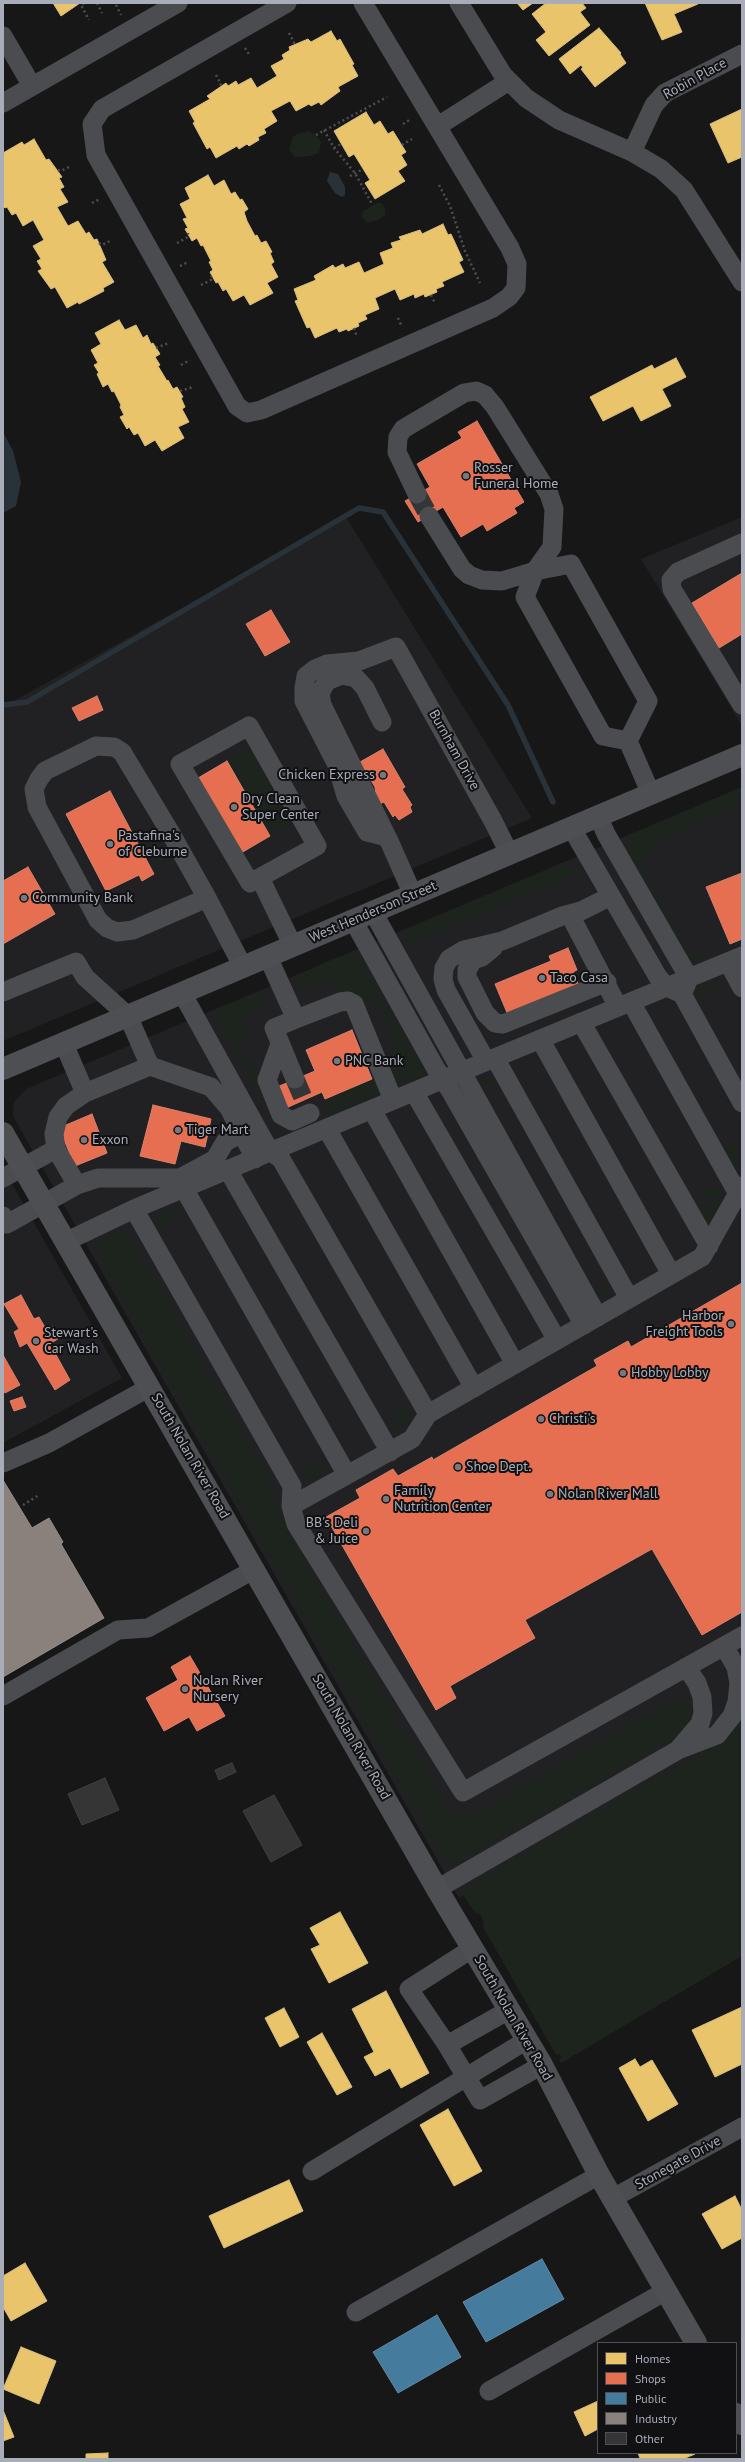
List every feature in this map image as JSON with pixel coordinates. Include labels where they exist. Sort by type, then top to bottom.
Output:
[{"type":"main road","name":"West Henderson Street","points":[[3,1070],[742,755]]},
{"type":"main road","name":"South Nolan River Road","points":[[3,1133],[67,1241],[437,1889],[542,2065],[599,2175],[614,2198],[695,2342]]},
{"type":"street","points":[[3,103],[178,3]]},
{"type":"street","points":[[288,3],[102,108],[92,124],[96,155],[241,410],[247,413],[261,410],[493,308],[509,297],[516,288],[517,264],[510,248],[363,3]]},
{"type":"street","points":[[459,3],[509,81],[526,98],[559,120],[632,152],[661,169],[684,190],[742,282]]},
{"type":"street","points":[[3,36],[32,86]]},
{"type":"street","name":"Robin Place","points":[[632,152],[654,105],[665,93],[742,54]]},
{"type":"street","points":[[438,126],[509,81]]},
{"type":"street","points":[[417,494],[396,452],[398,438],[403,429],[464,393],[476,391],[485,395],[548,494],[554,509],[552,547],[535,571],[525,597],[603,736],[628,741]]},
{"type":"street","points":[[429,516],[453,557],[470,575],[482,580],[502,582],[535,571],[571,564],[648,701],[628,741]]},
{"type":"street","points":[[742,543],[678,572],[671,580],[672,589],[736,681],[742,705]]},
{"type":"street","name":"Burnham Drive","points":[[387,837],[367,832],[346,796],[337,765],[304,702],[304,688],[306,676],[315,669],[327,664],[359,660],[396,647],[510,854]]},
{"type":"street","points":[[382,722],[365,688],[356,678],[342,675],[327,681],[320,693],[322,705],[387,837],[413,895]]},
{"type":"street","points":[[248,726],[317,846],[260,878],[250,883],[180,764],[248,726]]},
{"type":"street","points":[[628,741],[651,794]]},
{"type":"street","points":[[207,898],[133,930],[117,932],[107,928],[98,920],[37,807],[34,789],[39,779],[45,771],[96,746],[110,746],[122,752],[130,761],[207,898],[243,967]]},
{"type":"street","points":[[598,816],[679,986],[742,1103]]},
{"type":"street","points":[[571,827],[658,977],[679,986]]},
{"type":"street","points":[[260,878],[293,946]]},
{"type":"street","points":[[611,896],[502,941],[464,950],[448,959],[444,968],[443,979],[446,990],[491,1060],[629,1298]]},
{"type":"street","points":[[374,912],[465,1076],[591,1321]]},
{"type":"street","points":[[292,1506],[412,1439],[428,1414],[702,1257],[710,1246],[740,1190],[616,996],[570,914]]},
{"type":"street","points":[[353,920],[447,1085],[591,1321]]},
{"type":"street","points":[[502,941],[482,957],[473,960],[466,970],[467,977],[485,1013],[496,1023],[503,1024],[616,996],[679,986],[735,959],[742,988]]},
{"type":"street","points":[[464,950],[455,970],[456,985],[478,1025],[494,1035],[510,1033],[616,996]]},
{"type":"street","points":[[268,957],[296,1019]]},
{"type":"street","points":[[3,992],[76,962],[85,977],[128,1016],[150,1066]]},
{"type":"street","points":[[188,991],[272,1155],[428,1414]]},
{"type":"street","points":[[3,1216],[7,1224],[77,1185],[98,1178],[124,1177],[182,1184],[272,1155],[393,1100],[414,1092],[447,1085],[491,1060],[581,1022],[616,996]]},
{"type":"street","points":[[296,1080],[274,1028],[340,1002],[348,1001],[358,1009],[393,1100]]},
{"type":"street","points":[[581,1022],[710,1246]]},
{"type":"street","points":[[540,1039],[671,1274]]},
{"type":"street","points":[[64,1044],[85,1093]]},
{"type":"street","points":[[282,1047],[267,1080],[281,1115],[292,1121],[307,1106],[474,1388]]},
{"type":"street","points":[[77,1185],[56,1149],[54,1134],[58,1117],[66,1106],[85,1093],[150,1066],[211,1087],[229,1108],[242,1133],[272,1155]]},
{"type":"street","points":[[414,1092],[557,1340]]},
{"type":"street","points":[[372,1110],[515,1364]]},
{"type":"street","points":[[67,1241],[182,1184],[215,1159],[226,1142],[242,1133]]},
{"type":"street","points":[[3,1178],[56,1149]]},
{"type":"street","points":[[228,1170],[390,1452]]},
{"type":"street","points":[[182,1184],[348,1475]]},
{"type":"street","points":[[134,1209],[292,1486],[292,1506],[296,1524],[463,1792],[742,1636]]},
{"type":"street","points":[[3,1463],[49,1443],[150,1387]]},
{"type":"street","points":[[3,1696],[118,1630],[148,1628],[255,1569]]},
{"type":"street","points":[[437,1889],[678,1750],[717,1735],[732,1716],[737,1702],[740,1683],[736,1667],[724,1646]]},
{"type":"street","points":[[678,1750],[700,1724],[703,1713],[702,1697],[697,1683],[686,1667]]},
{"type":"street","points":[[473,1948],[409,1989],[447,2045],[480,2100],[542,2065]]},
{"type":"street","points":[[447,2045],[509,2010]]},
{"type":"street","points":[[312,2171],[527,2040]]},
{"type":"street","name":"Stonegate Drive","points":[[614,2198],[742,2126]]},
{"type":"street","points":[[356,2312],[599,2175]]},
{"type":"street","points":[[489,2391],[666,2291]]},
{"type":"path","points":[[84,3],[81,5],[89,20]]},
{"type":"path","points":[[97,3],[102,13]]},
{"type":"path","points":[[289,33],[294,42],[292,43],[293,45]]},
{"type":"path","points":[[216,75],[221,84],[219,87]]},
{"type":"path","points":[[316,135],[387,97]]},
{"type":"path","points":[[324,130],[334,148],[355,173],[372,204]]},
{"type":"path","points":[[402,145],[412,139]]},
{"type":"path","points":[[334,148],[341,144]]},
{"type":"path","points":[[58,170],[61,171],[71,166]]},
{"type":"path","points":[[350,176],[363,168]]},
{"type":"path","points":[[439,185],[450,206],[465,251],[480,282]]},
{"type":"path","points":[[178,242],[188,237],[188,234]]},
{"type":"path","points":[[99,243],[102,245],[112,240]]},
{"type":"path","points":[[201,285],[211,280],[210,277],[212,276]]},
{"type":"path","points":[[431,295],[435,302]]},
{"type":"path","points":[[354,328],[357,337]]},
{"type":"path","points":[[156,348],[169,343]]},
{"type":"path","points":[[180,391],[193,387]]},
{"type":"path","points":[[23,1505],[39,1495]]},
{"type":"shaded area","points":[[309,131],[316,135],[321,142],[319,153],[310,156],[295,157],[289,150],[293,137],[297,134]]},
{"type":"shaded area","points":[[330,172],[338,174],[345,187],[345,195],[342,197],[335,193],[327,181]]},
{"type":"shaded area","points":[[377,203],[381,203],[385,208],[385,215],[378,220],[367,223],[362,217],[363,211]]},
{"type":"shaded area","points":[[3,432],[13,451],[21,482],[16,506],[3,513]]},
{"type":"shaded area","points":[[346,517],[532,818],[3,1041],[3,707]]},
{"type":"shaded area","points":[[742,517],[742,726],[641,559]]},
{"type":"shaded area","points":[[250,748],[293,823],[270,836],[227,761]]},
{"type":"shaded area","points":[[742,787],[742,1733],[459,1898],[18,1125],[13,1115],[14,1102],[26,1089]]},
{"type":"shaded area","points":[[742,787],[742,804],[651,842],[649,853],[639,865],[693,960],[702,946],[704,948],[703,957],[692,963],[626,850],[627,840],[634,833]]},
{"type":"shaded area","points":[[563,864],[583,871],[403,946],[402,938],[409,928]]},
{"type":"shaded area","points":[[355,954],[361,956],[364,966],[424,1069],[424,1074],[420,1077],[396,1085],[389,1069],[400,1057],[377,1001],[365,1006],[338,992],[331,977],[298,989],[297,976],[338,957]]},
{"type":"shaded area","points":[[718,980],[721,982],[713,994],[709,987],[699,1000],[697,994],[700,988]]},
{"type":"shaded area","points":[[258,992],[268,1001],[265,1004],[240,1015],[249,1037],[238,1042],[246,1064],[253,1061],[278,1119],[285,1126],[287,1132],[281,1130],[216,1018],[222,1007]]},
{"type":"shaded area","points":[[494,1078],[498,1080],[480,1088],[598,1296],[607,1282],[610,1287],[609,1292],[598,1299],[474,1086],[485,1079]]},
{"type":"shaded area","points":[[372,1079],[373,1081],[376,1080],[381,1093],[334,1113],[330,1111],[325,1099]]},
{"type":"shaded area","points":[[730,1140],[738,1149],[742,1141],[742,1149],[733,1167],[724,1153]]},
{"type":"shaded area","points":[[3,1168],[122,1378],[3,1443]]},
{"type":"shaded area","points":[[703,1188],[722,1188],[711,1223],[708,1225],[697,1207],[714,1206]]},
{"type":"shaded area","points":[[180,1206],[184,1208],[175,1222],[171,1215],[162,1228],[158,1223],[159,1216]]},
{"type":"shaded area","points":[[118,1231],[128,1234],[271,1482],[277,1510],[446,1805],[461,1814],[481,1810],[673,1700],[686,1703],[693,1709],[694,1717],[686,1732],[458,1862],[446,1863],[98,1256],[100,1250],[96,1241]]},
{"type":"shaded area","points":[[404,1407],[413,1413],[411,1421],[390,1433],[389,1429]]},
{"type":"shaded area","points":[[327,1459],[330,1462],[327,1470],[311,1480],[305,1478],[313,1464],[317,1471]]},
{"type":"shaded area","points":[[742,1717],[742,1956],[561,2063],[559,2059],[562,2057],[559,2054],[556,2055],[483,1927],[484,1923],[480,1914],[475,1913],[464,1896],[465,1892],[471,1884],[721,1741]]},
{"type":"building: Homes","points":[[53,3],[80,3],[61,16]]},
{"type":"building: Homes","points":[[517,3],[533,3],[523,10]]},
{"type":"building: Homes","points":[[546,3],[582,3],[586,8],[580,12],[590,25],[549,56],[536,40],[546,32],[532,14]]},
{"type":"building: Homes","points":[[645,3],[698,4],[674,14],[682,32],[662,40]]},
{"type":"building: Homes","points":[[599,28],[621,53],[620,54],[626,63],[595,87],[581,69],[583,68],[581,65],[570,74],[559,59]]},
{"type":"building: Homes","points":[[331,31],[337,41],[340,39],[354,64],[352,65],[358,76],[338,87],[340,91],[321,105],[319,102],[311,106],[309,104],[296,111],[290,101],[271,111],[277,121],[264,129],[266,133],[258,137],[259,140],[249,146],[247,144],[239,149],[237,146],[216,158],[210,147],[207,149],[193,123],[195,122],[189,111],[210,99],[207,96],[226,83],[228,86],[236,81],[238,85],[251,78],[257,88],[277,76],[271,66],[284,59],[282,55],[290,50],[289,47],[308,39],[311,42]]},
{"type":"building: Homes","points":[[742,109],[742,157],[728,163],[710,124]]},
{"type":"building: Homes","points":[[366,112],[374,125],[380,121],[388,134],[393,131],[406,152],[401,155],[407,165],[398,171],[405,181],[375,199],[365,183],[370,180],[354,154],[349,157],[334,131]]},
{"type":"building: Homes","points":[[34,139],[46,160],[49,159],[62,177],[59,178],[64,187],[60,189],[68,202],[57,207],[68,226],[78,221],[86,234],[89,232],[94,240],[97,239],[106,260],[102,262],[114,282],[103,288],[104,291],[79,304],[78,302],[67,308],[55,287],[51,289],[38,271],[42,269],[37,261],[41,259],[33,246],[44,240],[33,220],[23,226],[16,213],[12,215],[7,207],[5,208],[3,206],[3,153],[22,142],[24,145]]},
{"type":"building: Homes","points":[[208,175],[214,186],[224,180],[231,194],[235,192],[240,200],[242,199],[248,209],[244,212],[247,221],[255,236],[257,235],[261,243],[266,241],[272,252],[270,253],[274,262],[271,264],[278,277],[267,283],[273,293],[250,305],[244,295],[233,301],[226,289],[223,291],[218,282],[216,283],[210,272],[213,270],[209,262],[211,261],[203,245],[201,246],[197,238],[192,241],[185,229],[188,228],[183,219],[187,218],[180,204],[190,199],[185,188]]},
{"type":"building: Homes","points":[[443,224],[448,235],[451,234],[463,260],[459,262],[464,272],[442,282],[444,286],[436,289],[437,292],[425,297],[424,294],[415,298],[414,294],[400,300],[395,289],[375,298],[379,309],[365,315],[367,319],[358,323],[359,326],[348,331],[347,329],[339,332],[337,328],[315,338],[310,327],[307,328],[295,301],[298,300],[294,289],[316,280],[314,276],[333,265],[335,268],[343,264],[345,268],[359,262],[364,273],[384,264],[380,253],[393,248],[391,243],[401,240],[399,237],[420,230],[422,234]]},
{"type":"building: Homes","points":[[119,320],[125,330],[136,325],[143,338],[147,335],[151,344],[153,343],[160,354],[155,357],[160,365],[158,366],[173,389],[177,387],[183,397],[181,398],[185,407],[182,409],[189,422],[178,427],[184,438],[162,451],[155,440],[145,446],[138,433],[134,435],[129,427],[127,429],[120,417],[124,415],[114,391],[112,392],[108,384],[103,387],[97,374],[99,373],[94,365],[98,363],[91,350],[101,344],[95,333]]},
{"type":"building: Homes","points":[[676,358],[686,377],[662,389],[671,406],[641,421],[633,406],[603,421],[590,397],[652,365],[654,369]]},
{"type":"building: Homes","points":[[340,1912],[368,1963],[329,1983],[311,1949],[320,1945],[310,1928]]},
{"type":"building: Homes","points":[[386,1991],[429,2073],[401,2088],[390,2068],[375,2076],[364,2057],[374,2052],[352,2009]]},
{"type":"building: Homes","points":[[742,2007],[742,2064],[715,2077],[692,2030]]},
{"type":"building: Homes","points":[[284,2008],[299,2037],[280,2047],[265,2018]]},
{"type":"building: Homes","points":[[322,2033],[352,2087],[337,2095],[307,2042]]},
{"type":"building: Homes","points":[[635,2059],[640,2067],[652,2060],[678,2104],[648,2121],[619,2068]]},
{"type":"building: Homes","points":[[448,2109],[482,2171],[454,2186],[420,2125]]},
{"type":"building: Homes","points":[[289,2180],[303,2211],[224,2248],[209,2216]]},
{"type":"building: Homes","points":[[735,2196],[742,2210],[742,2238],[722,2249],[702,2214]]},
{"type":"building: Homes","points":[[25,2263],[47,2301],[11,2321],[3,2307],[3,2276]]},
{"type":"building: Homes","points":[[21,2347],[56,2361],[39,2404],[3,2389]]},
{"type":"building: Homes","points":[[597,2401],[597,2430],[585,2436],[574,2412]]},
{"type":"building: Homes","points":[[3,2410],[14,2437],[3,2441]]},
{"type":"building: Homes","points":[[108,2453],[108,2459],[86,2459],[86,2454]]},
{"type":"building: Homes","points":[[638,2454],[695,2454],[683,2459],[637,2459],[640,2458]]},
{"type":"building: Shops","name":"Rosser Funeral Home","points":[[477,421],[524,502],[514,508],[517,513],[487,531],[483,524],[461,537],[443,507],[418,522],[405,501],[430,487],[417,464],[462,438],[458,432]]},
{"type":"building: Shops","points":[[742,573],[742,634],[719,648],[692,603]]},
{"type":"building: Shops","points":[[271,610],[290,642],[265,656],[246,624]]},
{"type":"building: Shops","points":[[97,696],[103,710],[79,721],[72,708]]},
{"type":"building: Shops","name":"Chicken Express","points":[[383,749],[405,787],[402,789],[412,805],[410,807],[412,812],[399,820],[395,815],[393,817],[384,802],[377,805],[375,787],[360,762]]},
{"type":"building: Shops","name":"Dry Clean Super Center","points":[[227,761],[270,836],[241,853],[198,778]]},
{"type":"building: Shops","name":"Pastafina's of Cleburne","points":[[110,791],[154,874],[142,881],[139,875],[106,891],[66,814]]},
{"type":"building: Shops","name":"Community Bank","points":[[28,867],[55,914],[3,944],[3,881]]},
{"type":"building: Shops","points":[[742,873],[742,939],[730,944],[706,887]]},
{"type":"building: Shops","name":"Taco Casa","points":[[568,948],[577,970],[573,972],[579,986],[508,1015],[495,984],[551,961],[549,956]]},
{"type":"building: Shops","name":"PNC Bank","points":[[352,1030],[372,1079],[325,1099],[322,1092],[286,1108],[277,1087],[315,1071],[306,1050]]},
{"type":"building: Shops","name":"Tiger Mart","points":[[153,1105],[211,1119],[205,1147],[181,1141],[175,1164],[140,1156]]},
{"type":"building: Shops","points":[[92,1114],[107,1153],[75,1166],[59,1128]]},
{"type":"building: Shops","name":"Nolan River Mall","points":[[742,1283],[742,1612],[702,1635],[652,1549],[525,1620],[535,1638],[450,1686],[456,1698],[436,1710],[326,1517],[360,1498],[356,1490],[393,1469],[398,1476],[432,1457],[433,1460],[597,1366],[594,1360],[628,1341],[631,1347]]},
{"type":"building: Shops","name":"Stewart's Car Wash","points":[[21,1295],[34,1319],[39,1317],[46,1329],[52,1326],[59,1338],[50,1344],[70,1380],[55,1390],[27,1343],[20,1347],[14,1332],[19,1329],[4,1304]]},
{"type":"building: Shops","points":[[3,1355],[20,1385],[5,1393],[3,1390]]},
{"type":"building: Shops","points":[[22,1397],[26,1407],[14,1411],[10,1401]]},
{"type":"building: Shops","name":"Nolan River Nursery","points":[[190,1656],[225,1716],[197,1731],[189,1717],[164,1731],[146,1698],[178,1680],[171,1667]]},
{"type":"building: Public","points":[[542,2259],[564,2299],[486,2342],[463,2302]]},
{"type":"building: Public","points":[[437,2315],[461,2357],[398,2393],[373,2352]]},
{"type":"building: Industry","points":[[3,1480],[32,1528],[49,1518],[63,1542],[61,1544],[104,1618],[3,1677]]},
{"type":"building: Other","points":[[232,1763],[236,1772],[219,1780],[215,1770]]},
{"type":"building: Other","points":[[105,1778],[119,1810],[82,1825],[68,1794]]},
{"type":"building: Other","points":[[274,1795],[302,1845],[271,1862],[243,1811]]},
{"type":"waterway","points":[[3,705],[27,702],[359,508],[383,512],[508,705],[553,802]]},
{"type":"tunnel","points":[[417,494],[429,516]]},
{"type":"tunnel","points":[[295,1079],[304,1100]]},
{"type":"place","name":"Rosser Funeral Home","points":[[466,476]]},
{"type":"place","name":"Chicken Express","points":[[383,775]]},
{"type":"place","name":"Dry Clean Super Center","points":[[234,807]]},
{"type":"place","name":"Pastafina's of Cleburne","points":[[110,844]]},
{"type":"place","name":"Community Bank","points":[[24,898]]},
{"type":"place","name":"Taco Casa","points":[[542,978]]},
{"type":"place","name":"PNC Bank","points":[[337,1061]]},
{"type":"place","name":"Tiger Mart","points":[[178,1130]]},
{"type":"place","name":"Exxon","points":[[84,1140]]},
{"type":"place","name":"Harbor Freight Tools","points":[[731,1324]]},
{"type":"place","name":"Stewart's Car Wash","points":[[36,1341]]},
{"type":"place","name":"Hobby Lobby","points":[[623,1373]]},
{"type":"place","name":"Christi's","points":[[541,1419]]},
{"type":"place","name":"Shoe Dept.","points":[[458,1467]]},
{"type":"place","name":"Nolan River Mall","points":[[550,1494]]},
{"type":"place","name":"Family Nutrition Center","points":[[386,1499]]},
{"type":"place","name":"BB's Deli & Juice","points":[[366,1531]]},
{"type":"place","name":"Nolan River Nursery","points":[[185,1689]]}]
